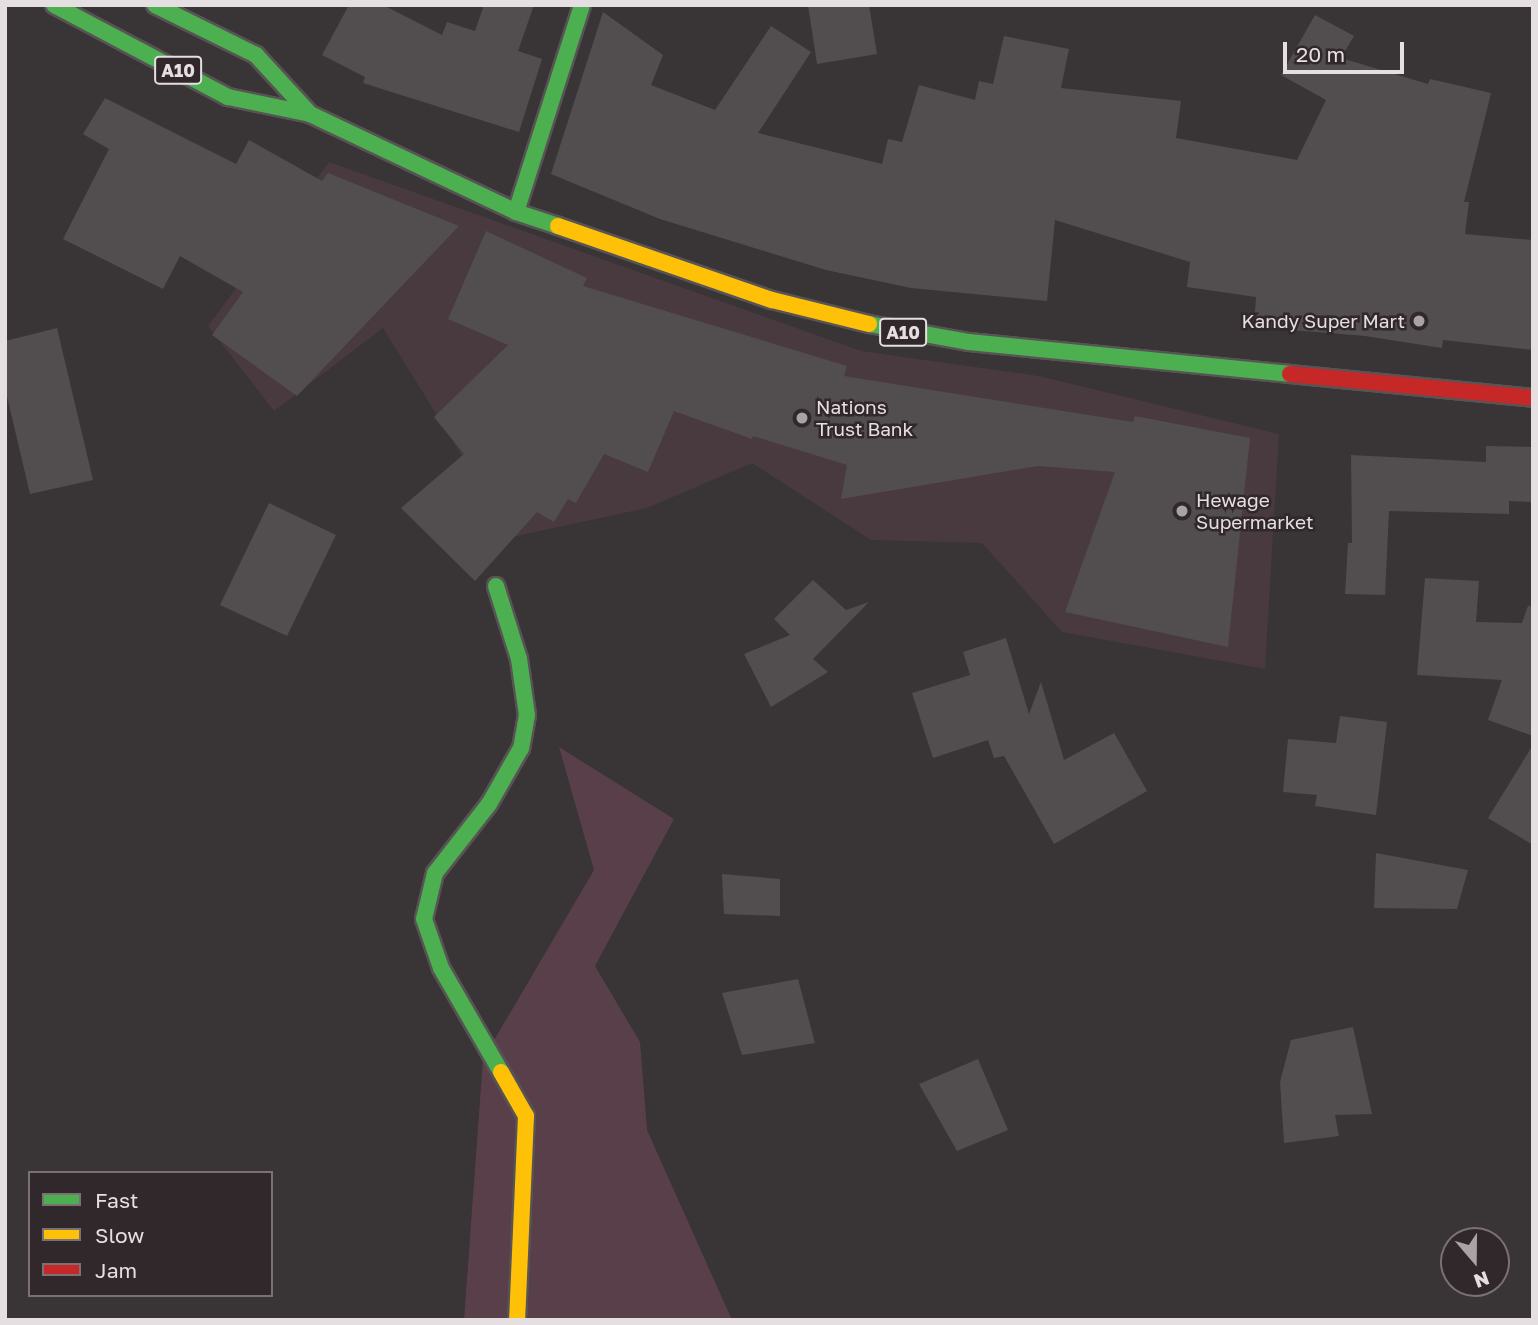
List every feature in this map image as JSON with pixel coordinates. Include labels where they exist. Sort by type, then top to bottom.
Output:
[{"type":"main road","name":"A10","points":[[54,5],[228,97],[310,114],[516,212],[702,279],[898,331],[969,342],[1533,398]]},
{"type":"main road","name":"A10","points":[[155,5],[256,55],[310,114]]},
{"type":"main road","points":[[516,212],[582,5]]},
{"type":"main road","points":[[496,586],[519,659],[527,716],[522,748],[489,804],[435,873],[424,919],[441,968],[526,1116],[517,1320]]},
{"type":"shaded area","points":[[329,162],[861,351],[1039,376],[1279,434],[1265,669],[1062,632],[982,543],[871,540],[752,463],[647,508],[512,537],[383,328],[274,411],[208,326]]},
{"type":"shaded area","points":[[559,747],[674,819],[595,966],[640,1042],[647,1130],[732,1320],[464,1320],[483,1059],[594,870]]},
{"type":"building","points":[[349,5],[383,5],[442,35],[447,22],[475,31],[484,5],[534,5],[518,51],[542,59],[519,132],[363,83],[365,77],[322,55]]},
{"type":"building","points":[[808,5],[869,5],[877,54],[817,64]]},
{"type":"building","points":[[603,12],[663,55],[651,85],[715,110],[771,26],[811,52],[758,133],[882,164],[888,139],[902,142],[919,85],[975,100],[979,81],[993,84],[1004,36],[1069,49],[1061,88],[1181,101],[1176,138],[1297,160],[1326,100],[1281,75],[1315,15],[1354,36],[1341,58],[1428,84],[1430,79],[1491,93],[1464,202],[1469,202],[1465,234],[1533,240],[1533,350],[1443,340],[1442,348],[1365,336],[1254,327],[1256,297],[1187,287],[1190,262],[1055,220],[1047,301],[911,288],[826,270],[660,219],[551,174]]},
{"type":"building","points":[[105,98],[236,164],[249,140],[322,181],[328,173],[459,226],[297,396],[212,335],[243,292],[180,256],[163,289],[63,239],[109,149],[83,134]]},
{"type":"building","points":[[486,231],[587,278],[583,286],[847,366],[844,376],[1133,422],[1135,416],[1250,438],[1228,647],[1065,612],[1115,472],[1038,466],[841,499],[847,465],[753,436],[752,439],[674,411],[648,472],[604,454],[576,503],[568,499],[554,522],[537,512],[475,581],[401,508],[464,454],[434,417],[508,345],[448,319]]},
{"type":"building","points":[[57,328],[93,480],[30,494],[5,388],[5,341]]},
{"type":"building","points":[[1486,446],[1533,447],[1533,502],[1509,501],[1509,514],[1389,511],[1385,595],[1345,594],[1348,543],[1352,543],[1351,455],[1486,462]]},
{"type":"building","points":[[269,503],[336,535],[287,636],[220,605]]},
{"type":"building","points":[[1425,578],[1479,581],[1476,622],[1522,623],[1528,606],[1533,606],[1533,736],[1488,720],[1502,680],[1417,675]]},
{"type":"building","points":[[813,580],[846,610],[869,602],[813,659],[828,672],[771,707],[744,654],[790,635],[774,619]]},
{"type":"building","points":[[1006,638],[1029,714],[1041,682],[1064,760],[1114,733],[1147,791],[1054,844],[1004,756],[994,758],[988,740],[933,758],[912,693],[970,675],[963,652]]},
{"type":"building","points":[[1340,716],[1387,722],[1376,815],[1315,806],[1317,795],[1283,792],[1288,739],[1336,743]]},
{"type":"building","points":[[1533,745],[1533,845],[1488,818]]},
{"type":"building","points":[[1376,853],[1468,870],[1457,909],[1374,908]]},
{"type":"building","points":[[722,874],[780,879],[780,916],[724,914]]},
{"type":"building","points":[[798,979],[815,1043],[742,1055],[722,993]]},
{"type":"building","points":[[1353,1027],[1372,1114],[1335,1115],[1339,1136],[1284,1143],[1280,1082],[1291,1040]]},
{"type":"building","points":[[978,1059],[1008,1130],[957,1151],[919,1084]]},
{"type":"traffic: fast","points":[[54,5],[228,97],[310,114],[516,212],[558,226]]},
{"type":"traffic: fast","points":[[155,5],[256,55],[310,114]]},
{"type":"traffic: fast","points":[[516,212],[582,5]]},
{"type":"traffic: fast","points":[[869,324],[969,342],[1290,374]]},
{"type":"traffic: fast","points":[[496,586],[519,659],[527,715],[521,748],[489,804],[435,873],[424,919],[441,968],[501,1072]]},
{"type":"traffic: slow","points":[[558,226],[772,300],[869,324]]},
{"type":"traffic: slow","points":[[501,1072],[526,1116],[517,1320]]},
{"type":"traffic: jam","points":[[1290,374],[1533,398]]},
{"type":"place","name":"Kandy Super Mart","points":[[1419,321]]},
{"type":"place","name":"Nations Trust Bank","points":[[802,418]]},
{"type":"place","name":"Hewage Supermarket","points":[[1182,511]]}]
